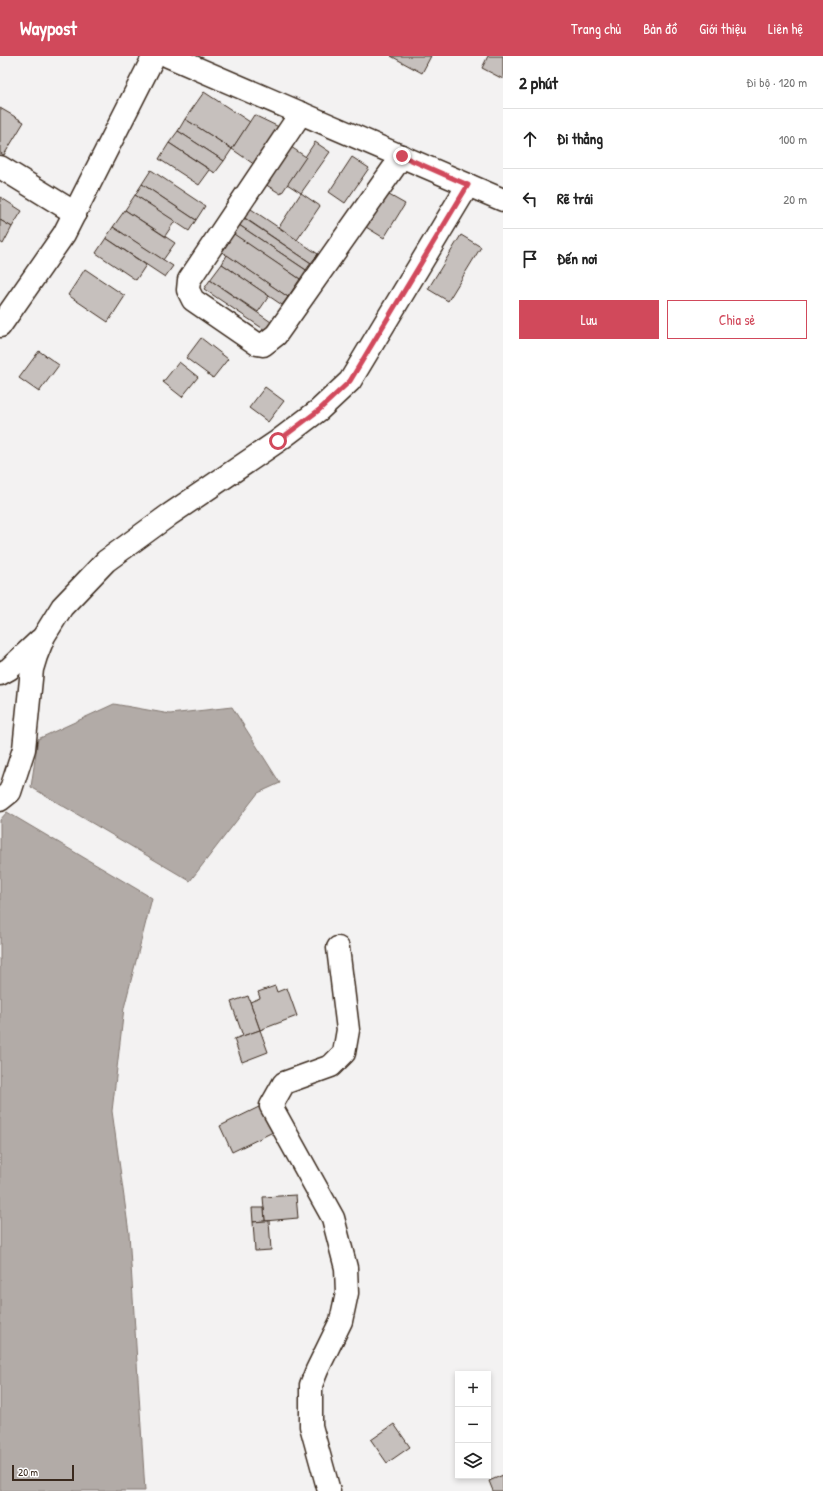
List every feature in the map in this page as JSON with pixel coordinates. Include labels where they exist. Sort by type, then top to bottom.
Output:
[{"type":"street","points":[[0,326],[64,234],[154,56]]},
{"type":"street","points":[[168,56],[503,200]]},
{"type":"street","points":[[301,113],[189,280],[188,290],[194,300],[257,344],[263,345],[276,335],[402,156]]},
{"type":"street","points":[[0,167],[75,213]]},
{"type":"street","points":[[0,800],[10,792],[24,749],[32,669],[44,636],[62,607],[106,561],[169,515],[278,441],[319,410],[350,381],[468,185]]},
{"type":"street","points":[[0,674],[9,669],[44,636]]},
{"type":"street","points":[[0,766],[21,758]]},
{"type":"street","points":[[329,1491],[312,1426],[312,1385],[317,1370],[341,1321],[347,1293],[346,1268],[333,1218],[270,1106],[284,1083],[331,1066],[344,1053],[348,1030],[338,948]]},
{"type":"shaded area","points":[[114,704],[170,714],[232,707],[280,783],[258,793],[190,881],[31,787],[38,739]]},
{"type":"shaded area","points":[[7,812],[152,898],[124,1008],[112,1111],[129,1233],[145,1491],[0,1491],[0,820]]},
{"type":"building","points":[[391,56],[431,56],[422,73]]},
{"type":"building","points":[[488,56],[503,56],[503,79],[482,68]]},
{"type":"building","points":[[204,92],[250,122],[232,149],[185,119]]},
{"type":"building","points":[[0,108],[24,122],[4,155],[0,153]]},
{"type":"building","points":[[254,115],[281,128],[255,165],[232,149]]},
{"type":"building","points":[[185,119],[232,149],[224,161],[178,131]]},
{"type":"building","points":[[178,131],[224,161],[215,173],[169,143]]},
{"type":"building","points":[[315,142],[330,152],[301,193],[287,184]]},
{"type":"building","points":[[169,143],[210,170],[199,185],[159,159]]},
{"type":"building","points":[[291,147],[306,157],[281,194],[260,181]]},
{"type":"building","points":[[352,157],[369,168],[345,203],[329,192]]},
{"type":"building","points":[[151,170],[205,206],[196,220],[142,184]]},
{"type":"building","points":[[142,184],[196,220],[189,231],[135,195]]},
{"type":"building","points":[[382,191],[405,204],[384,238],[361,224]]},
{"type":"building","points":[[301,193],[320,206],[297,240],[279,227]]},
{"type":"building","points":[[135,195],[175,221],[165,236],[125,210]]},
{"type":"building","points":[[0,197],[22,211],[12,227],[0,220]]},
{"type":"building","points":[[245,205],[318,254],[311,263],[239,214]]},
{"type":"building","points":[[125,210],[175,243],[163,260],[113,227]]},
{"type":"building","points":[[244,218],[311,263],[306,270],[239,225]]},
{"type":"building","points":[[0,220],[12,227],[3,244],[0,242]]},
{"type":"building","points":[[239,225],[306,270],[300,279],[233,234]]},
{"type":"building","points":[[113,227],[173,266],[165,277],[106,238]]},
{"type":"building","points":[[228,230],[300,279],[288,297],[216,248]]},
{"type":"building","points":[[461,235],[481,247],[448,301],[428,289]]},
{"type":"building","points":[[106,238],[146,265],[136,280],[96,253]]},
{"type":"building","points":[[227,255],[288,297],[282,305],[222,264]]},
{"type":"building","points":[[222,264],[269,296],[258,312],[210,280]]},
{"type":"building","points":[[85,269],[125,296],[108,322],[68,295]]},
{"type":"building","points":[[210,280],[271,322],[265,330],[204,289]]},
{"type":"building","points":[[201,338],[228,359],[213,378],[186,358]]},
{"type":"building","points":[[39,351],[59,365],[39,392],[19,378]]},
{"type":"building","points":[[179,362],[198,377],[182,397],[163,382]]},
{"type":"building","points":[[265,387],[284,401],[268,422],[249,408]]},
{"type":"building","points":[[275,986],[277,992],[287,988],[297,1016],[260,1030],[250,1002],[260,998],[258,992]]},
{"type":"building","points":[[248,996],[260,1030],[243,1036],[231,1002]]},
{"type":"building","points":[[260,1030],[268,1052],[242,1062],[234,1039]]},
{"type":"building","points":[[261,1106],[273,1132],[232,1152],[220,1126]]},
{"type":"building","points":[[296,1195],[298,1218],[265,1221],[263,1197]]},
{"type":"building","points":[[252,1208],[264,1208],[265,1221],[253,1222]]},
{"type":"building","points":[[269,1221],[271,1250],[255,1251],[253,1222]]},
{"type":"building","points":[[394,1424],[410,1447],[387,1463],[371,1440]]},
{"type":"building","points":[[503,1475],[503,1491],[493,1491],[489,1481]]},
{"type":"route","points":[[278,441],[319,410],[350,381],[385,326],[468,185],[402,156]]}]
